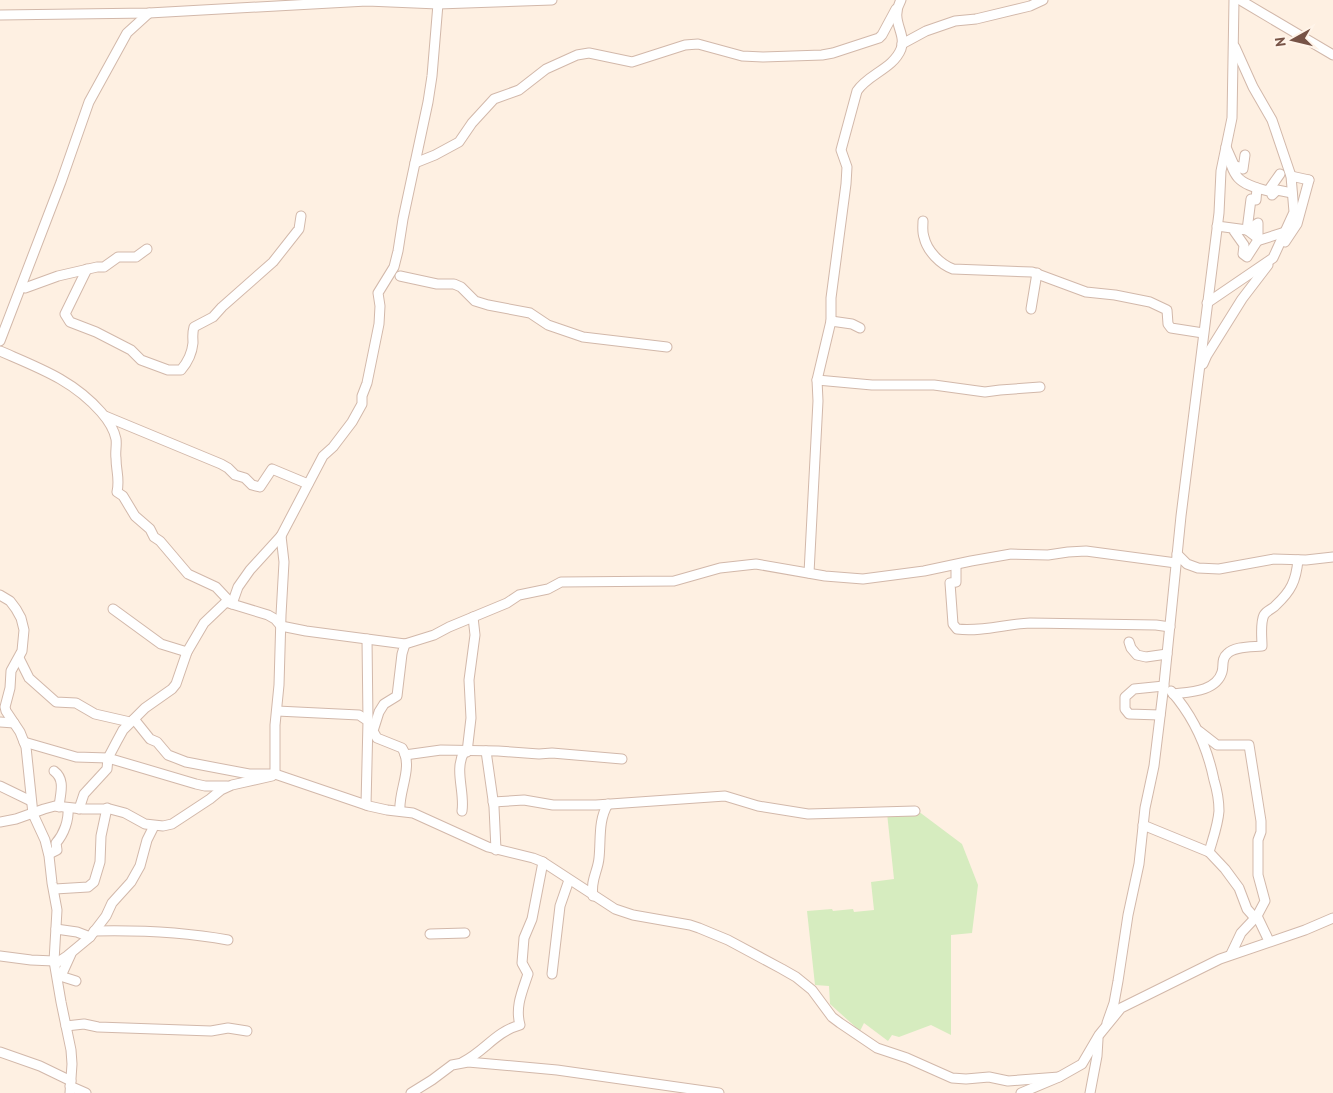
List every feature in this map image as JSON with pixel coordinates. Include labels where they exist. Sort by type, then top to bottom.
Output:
[{"type":"street","points":[[0,15],[149,13],[367,1],[438,4],[552,0]]},
{"type":"street","points":[[416,163],[460,142],[472,123],[494,98],[520,90],[546,69],[577,55],[589,53],[632,62],[685,45],[698,44],[742,56],[762,58],[822,55],[879,38],[901,0]]},
{"type":"street","points":[[809,573],[818,410],[817,380],[831,321],[831,298],[846,184],[846,167],[841,152],[857,91],[862,84],[884,69],[896,57],[902,44],[926,31],[955,21],[976,19],[1030,6],[1043,0]]},
{"type":"street","points":[[1107,1023],[1114,1003],[1128,915],[1139,864],[1143,825],[1154,766],[1197,380],[1217,226],[1221,171],[1232,118],[1234,0]]},
{"type":"street","points":[[1240,0],[1333,55]]},
{"type":"street","points":[[232,604],[238,587],[250,570],[281,536],[324,456],[352,422],[362,404],[362,396],[367,384],[379,324],[380,306],[378,293],[394,267],[416,163],[432,76],[438,4]]},
{"type":"street","points":[[896,9],[896,19],[902,44]]},
{"type":"street","points":[[0,341],[61,182],[89,102],[128,33],[149,13]]},
{"type":"street","points":[[1234,44],[1253,87],[1272,120],[1291,176],[1294,212]]},
{"type":"street","points":[[1226,147],[1234,164],[1243,169],[1245,156]]},
{"type":"street","points":[[1226,147],[1232,171],[1241,182],[1268,191],[1280,174]]},
{"type":"street","points":[[1291,176],[1309,180]]},
{"type":"street","points":[[1207,303],[1273,258],[1309,180]]},
{"type":"street","points":[[1197,380],[1206,355],[1242,299],[1297,224],[1309,180]]},
{"type":"street","points":[[1247,230],[1251,199],[1256,200],[1257,188]]},
{"type":"street","points":[[1272,195],[1277,190],[1292,193]]},
{"type":"street","points":[[88,268],[65,314],[70,322],[96,332],[131,350],[142,360],[168,370],[181,370],[191,351],[191,335],[194,327],[213,317],[273,262],[298,229],[301,216]]},
{"type":"street","points":[[922,221],[924,239],[935,257],[945,266],[953,269],[1037,273],[1086,292],[1115,295],[1154,303],[1167,310],[1170,328],[1203,333]]},
{"type":"street","points":[[1217,226],[1232,228],[1247,230],[1258,223],[1258,238],[1247,257],[1242,254],[1244,245],[1232,228]]},
{"type":"street","points":[[1258,238],[1260,240],[1285,232]]},
{"type":"street","points":[[25,288],[42,280],[88,268],[104,267],[118,257],[136,257],[147,249]]},
{"type":"street","points":[[1031,309],[1037,273]]},
{"type":"street","points":[[400,276],[437,284],[454,284],[461,287],[475,301],[530,313],[548,325],[570,333],[667,347]]},
{"type":"street","points":[[831,321],[852,324],[860,328]]},
{"type":"street","points":[[0,351],[46,371],[81,392],[104,416],[109,422],[116,439],[119,483],[117,492],[123,496],[134,516],[150,529],[154,537],[160,541],[184,570],[198,579],[216,586],[232,604]]},
{"type":"street","points":[[817,380],[872,385],[934,385],[985,392],[1040,388]]},
{"type":"street","points":[[104,416],[221,464],[228,468],[235,476],[245,478],[252,485],[260,487],[272,469],[308,484]]},
{"type":"street","points":[[275,774],[275,725],[284,562],[281,536]]},
{"type":"street","points":[[79,809],[86,790],[107,769],[108,758],[123,730],[145,708],[172,689],[176,684],[187,652],[204,623],[226,602],[268,615],[281,626],[405,644],[434,636],[473,616],[507,603],[519,595],[548,589],[561,582],[674,581],[720,568],[756,564],[773,566],[792,572],[863,579],[924,571],[1011,554],[1048,555],[1086,551],[1177,558],[1198,568],[1219,569],[1274,559],[1298,560],[1333,556]]},
{"type":"street","points":[[1174,694],[1207,688],[1219,679],[1222,673],[1223,659],[1228,652],[1262,646],[1262,621],[1264,616],[1291,587],[1297,574],[1298,560]]},
{"type":"street","points":[[956,565],[956,582],[950,583],[953,624],[957,629],[989,629],[1030,623],[1156,625],[1170,627]]},
{"type":"street","points":[[0,595],[10,601],[21,618],[24,638],[19,658],[11,671],[10,688],[5,703],[6,711]]},
{"type":"street","points":[[113,609],[161,644],[187,652]]},
{"type":"street","points":[[462,811],[460,758],[466,752],[471,718],[469,680],[476,635],[473,616]]},
{"type":"street","points":[[366,805],[367,639]]},
{"type":"street","points":[[1129,642],[1137,655],[1146,657],[1167,654]]},
{"type":"street","points":[[400,811],[400,796],[407,768],[405,755],[402,748],[377,738],[373,731],[379,712],[384,704],[397,696],[405,644]]},
{"type":"street","points":[[19,658],[29,678],[56,702],[76,703],[95,714],[132,721],[168,755],[186,762],[249,774],[275,774],[366,805],[420,815],[488,847],[543,862],[615,909],[657,920],[690,925],[728,940],[796,977],[812,990],[832,1016],[872,1045],[907,1058],[943,1075],[960,1079],[988,1077],[1008,1081],[1059,1077]]},
{"type":"street","points":[[1160,714],[1129,714],[1126,709],[1125,697],[1134,689],[1164,685],[1174,694],[1199,731],[1210,760],[1218,803],[1215,833],[1209,852]]},
{"type":"street","points":[[0,702],[24,742],[28,760],[33,814],[49,854],[50,875],[57,910],[54,962],[59,976],[71,1050],[70,1087]]},
{"type":"street","points":[[277,711],[360,715],[368,721]]},
{"type":"street","points":[[0,722],[14,723]]},
{"type":"street","points":[[1199,731],[1217,745],[1249,745],[1261,821],[1261,832],[1258,840],[1258,873],[1265,901],[1256,917],[1241,933],[1231,954]]},
{"type":"street","points":[[24,742],[76,757],[108,758],[196,784],[232,785],[275,774]]},
{"type":"street","points":[[405,755],[441,750],[486,751],[539,754],[561,753],[622,760]]},
{"type":"street","points":[[486,751],[493,802],[496,850]]},
{"type":"street","points":[[49,854],[57,850],[56,844],[63,835],[68,816],[64,807],[61,780],[54,771]]},
{"type":"street","points":[[0,822],[33,814],[44,808],[64,807],[79,809],[108,808],[125,813],[140,823],[154,826],[172,824],[221,790],[232,785]]},
{"type":"street","points":[[0,786],[31,801]]},
{"type":"street","points":[[493,802],[524,800],[553,805],[608,804],[725,796],[758,806],[808,814],[915,811]]},
{"type":"street","points":[[593,896],[592,882],[599,859],[602,816],[608,804]]},
{"type":"street","points":[[55,889],[88,887],[94,882],[100,862],[101,836],[108,808]]},
{"type":"street","points":[[1143,825],[1209,852],[1239,888],[1247,908],[1256,917],[1269,941]]},
{"type":"street","points":[[0,956],[54,962],[72,952],[92,934],[106,916],[108,908],[118,894],[131,882],[140,866],[147,840],[154,826]]},
{"type":"street","points":[[410,1093],[454,1065],[471,1058],[506,1029],[520,1025],[517,1015],[520,998],[528,974],[522,963],[524,938],[532,919],[543,862]]},
{"type":"street","points":[[552,974],[560,906],[569,880]]},
{"type":"street","points":[[1021,1093],[1059,1077],[1082,1064],[1107,1023],[1117,1012],[1129,1004],[1231,954],[1305,930],[1333,918]]},
{"type":"street","points":[[56,929],[92,934],[166,933],[228,940]]},
{"type":"street","points":[[430,934],[465,933]]},
{"type":"street","points":[[59,976],[72,952]]},
{"type":"street","points":[[59,976],[76,981]]},
{"type":"street","points":[[66,1026],[84,1024],[98,1027],[211,1031],[228,1028],[246,1031]]},
{"type":"street","points":[[1090,1093],[1099,1035]]},
{"type":"street","points":[[0,1052],[40,1066],[70,1087],[86,1093]]},
{"type":"street","points":[[461,1063],[476,1062],[557,1070],[719,1093]]},
{"type":"green space","points":[[918,811],[962,844],[978,885],[972,933],[951,935],[951,1035],[931,1025],[899,1037],[892,1035],[888,1041],[864,1023],[860,1031],[830,1004],[829,986],[815,985],[807,911],[853,909],[854,912],[874,910],[871,882],[894,879],[887,813]]}]
